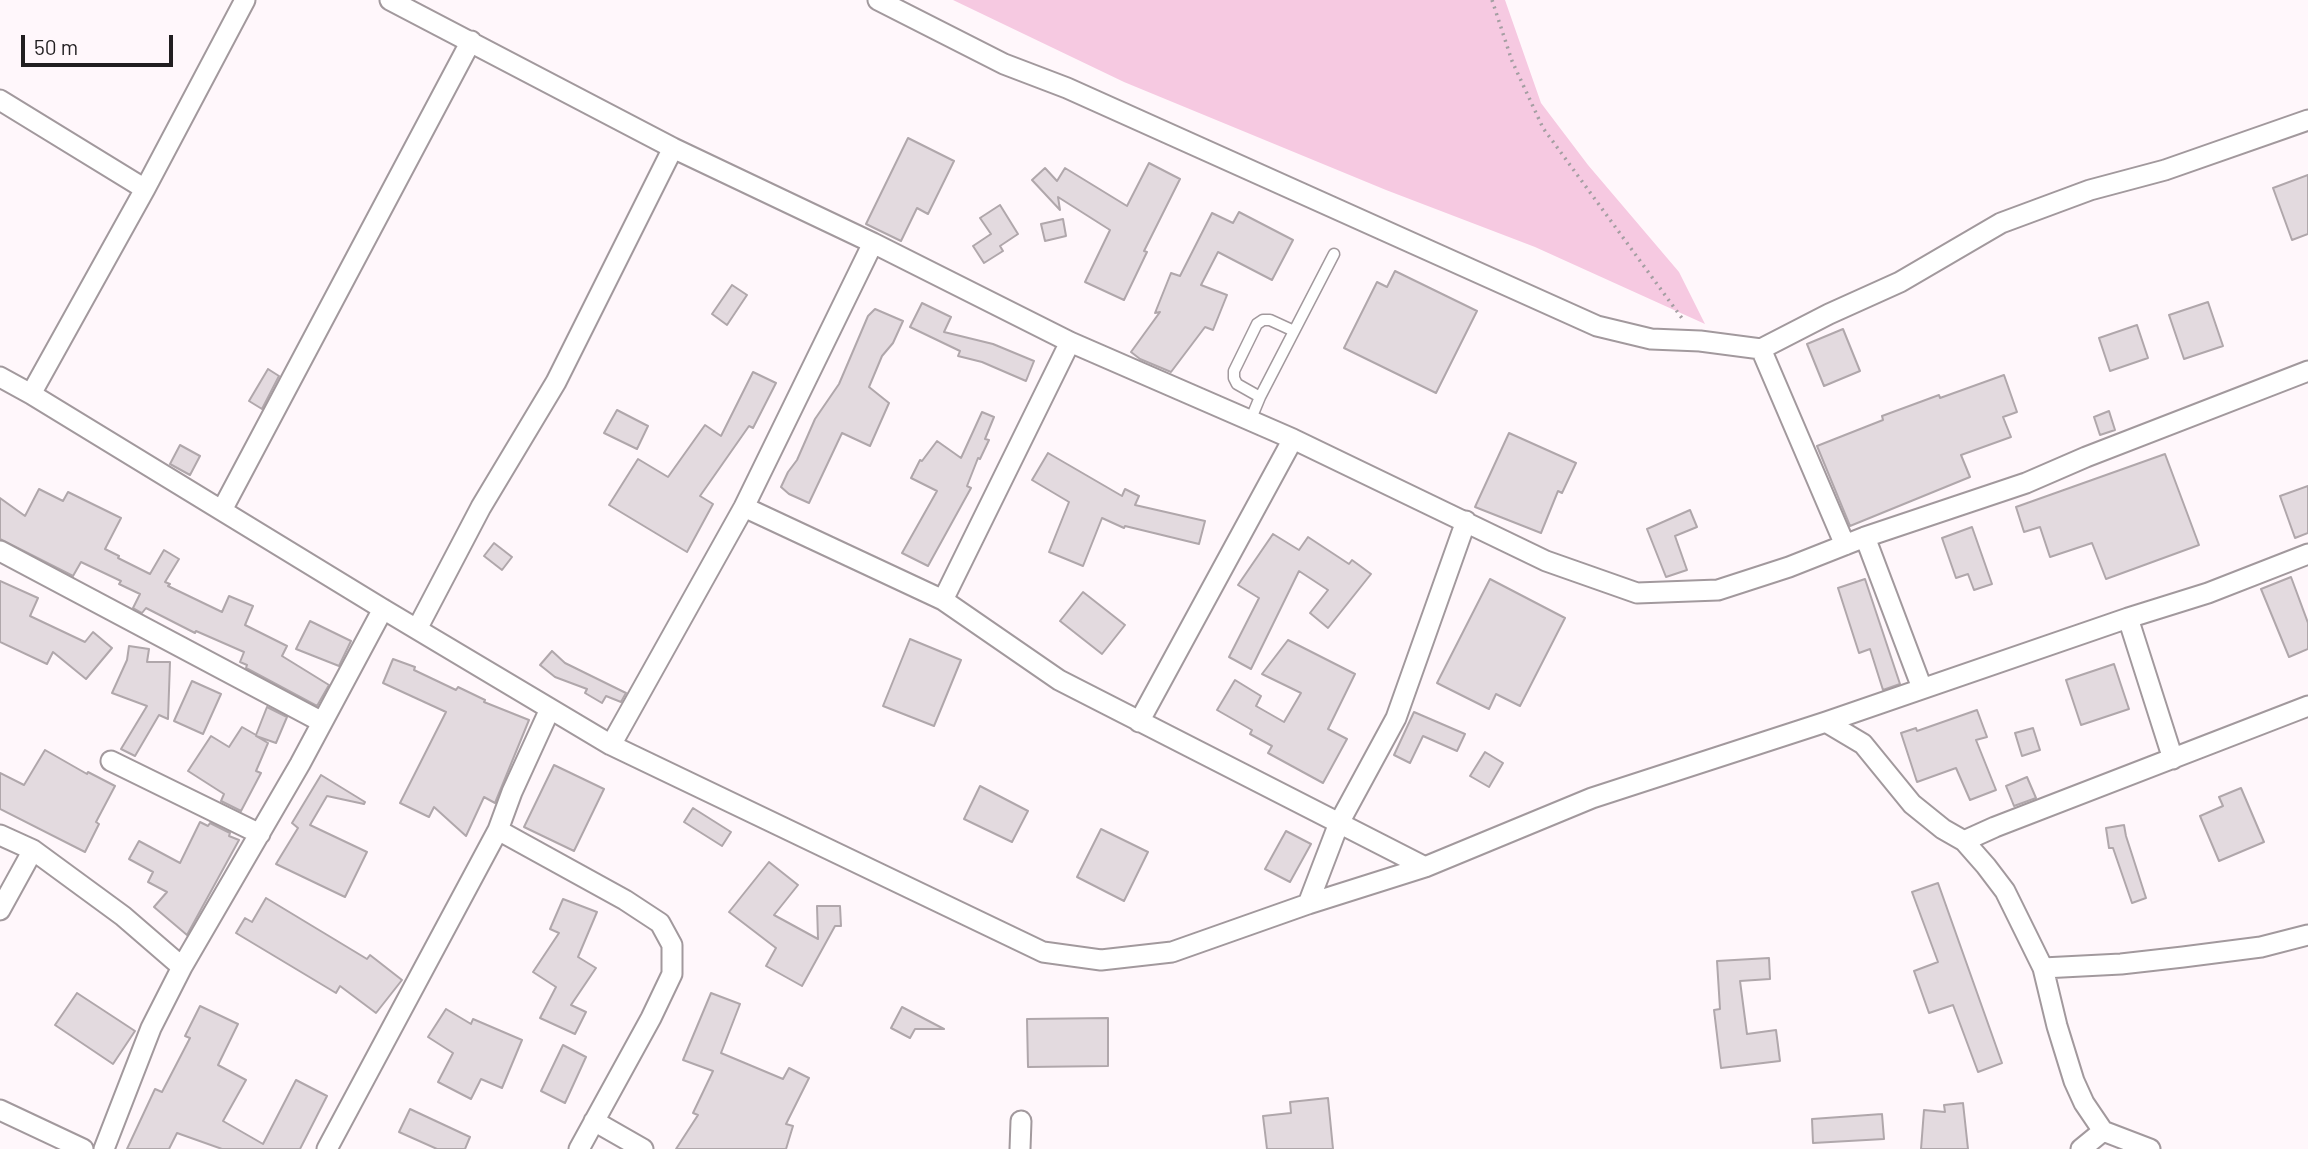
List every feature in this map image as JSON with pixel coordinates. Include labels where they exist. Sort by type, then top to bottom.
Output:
[{"type":"street","points":[[31,394],[145,189],[245,0]]},
{"type":"street","points":[[390,0],[673,148],[873,243],[1070,342],[1293,439],[1546,561],[1637,593],[1718,590],[1789,567],[1865,537],[2026,483],[2308,371]]},
{"type":"street","points":[[878,0],[1004,64],[1067,88],[1597,326],[1651,339],[1700,341],[1761,349],[1900,282],[2001,223],[2090,190],[2165,170],[2308,120]]},
{"type":"street","points":[[222,510],[471,41]]},
{"type":"street","points":[[0,100],[145,189]]},
{"type":"street","points":[[417,629],[481,507],[556,382],[673,148]]},
{"type":"street","points":[[611,745],[744,507],[873,243]]},
{"type":"street","points":[[943,600],[1070,342]]},
{"type":"street","points":[[1761,349],[1845,545]]},
{"type":"street","points":[[0,377],[611,745],[1043,952],[1101,960],[1172,952],[1308,904],[1425,867],[1592,798],[2208,593],[2308,554]]},
{"type":"street","points":[[1139,722],[1293,439]]},
{"type":"street","points":[[744,507],[943,600],[1059,680],[1425,867]]},
{"type":"street","points":[[1308,904],[1339,823],[1396,718],[1466,521]]},
{"type":"street","points":[[1865,537],[1922,688]]},
{"type":"street","points":[[0,551],[322,722]]},
{"type":"street","points":[[104,1149],[150,1028],[383,609]]},
{"type":"street","points":[[2128,618],[2173,759]]},
{"type":"street","points":[[1964,841],[2308,706]]},
{"type":"street","points":[[327,1149],[498,830],[550,709]]},
{"type":"street","points":[[1826,722],[1863,744],[1912,804],[1943,829],[1964,841],[2006,891],[2043,968],[2057,1026],[2074,1081],[2084,1103],[2103,1130],[2150,1149]]},
{"type":"street","points":[[111,761],[260,834]]},
{"type":"street","points":[[498,830],[625,900],[660,923],[673,944],[672,974],[579,1149]]},
{"type":"street","points":[[0,835],[33,850],[123,916],[182,967]]},
{"type":"street","points":[[0,910],[33,850]]},
{"type":"street","points":[[2043,968],[2121,964],[2183,957],[2261,947],[2308,935]]},
{"type":"street","points":[[0,1110],[83,1149]]},
{"type":"street","points":[[594,1121],[643,1149]]},
{"type":"street","points":[[1020,1149],[1021,1121]]},
{"type":"street","points":[[2081,1149],[2103,1130]]},
{"type":"lane","points":[[1250,421],[1334,254]]},
{"type":"lane","points":[[1260,397],[1237,384],[1234,378],[1234,371],[1257,324],[1270,320],[1294,331]]},
{"type":"path","points":[[1492,0],[1512,61],[1543,128],[1669,303],[1700,341]]},
{"type":"shaded area","points":[[953,0],[1505,0],[1541,103],[1588,165],[1679,272],[1705,324],[1535,247],[1386,190],[1124,82]]},
{"type":"building","points":[[908,138],[954,161],[928,214],[917,208],[901,241],[866,224]]},
{"type":"building","points":[[1149,163],[1180,179],[1144,251],[1147,252],[1124,300],[1085,282],[1110,230],[1058,197],[1060,210],[1032,180],[1045,168],[1057,181],[1065,168],[1127,206]]},
{"type":"building","points":[[2308,175],[2308,234],[2292,240],[2273,188]]},
{"type":"building","points":[[1000,205],[1018,234],[1000,246],[1003,251],[984,263],[973,246],[991,234],[980,218]]},
{"type":"building","points":[[1239,212],[1293,240],[1272,280],[1218,252],[1201,285],[1227,295],[1213,330],[1205,327],[1171,372],[1140,359],[1131,352],[1160,312],[1155,313],[1171,273],[1180,276],[1212,213],[1233,223]]},
{"type":"building","points":[[1063,219],[1066,236],[1045,241],[1041,224]]},
{"type":"building","points":[[1395,271],[1477,311],[1436,393],[1344,348],[1377,282],[1387,287]]},
{"type":"building","points":[[732,285],[747,295],[727,325],[712,314]]},
{"type":"building","points":[[2208,302],[2223,346],[2184,359],[2169,315]]},
{"type":"building","points":[[922,303],[951,317],[944,332],[993,344],[1034,361],[1026,381],[982,362],[958,356],[960,351],[910,327]]},
{"type":"building","points":[[875,309],[903,321],[893,343],[882,356],[869,387],[889,403],[870,446],[842,433],[809,503],[789,494],[781,487],[797,460],[815,419],[839,384],[868,316]]},
{"type":"building","points":[[2137,325],[2148,358],[2110,371],[2099,338]]},
{"type":"building","points":[[1843,329],[1860,371],[1824,386],[1807,344]]},
{"type":"building","points":[[268,369],[279,376],[262,409],[249,401]]},
{"type":"building","points":[[753,372],[776,383],[753,428],[749,426],[700,496],[713,504],[687,552],[609,505],[638,459],[668,477],[705,425],[721,436]]},
{"type":"building","points":[[2004,375],[2017,412],[2003,417],[2011,437],[1961,455],[1970,477],[1850,526],[1817,446],[1883,420],[1882,416]]},
{"type":"building","points":[[617,410],[648,426],[637,449],[604,433]]},
{"type":"building","points":[[2109,411],[2115,430],[2100,435],[2094,417]]},
{"type":"building","points":[[982,412],[994,417],[985,439],[989,440],[980,459],[978,458],[967,486],[971,488],[928,566],[902,553],[937,491],[911,478],[920,460],[922,461],[937,441],[961,458]]},
{"type":"building","points":[[1509,433],[1576,463],[1562,493],[1558,491],[1541,533],[1475,507]]},
{"type":"building","points":[[180,445],[200,456],[190,475],[170,464]]},
{"type":"building","points":[[1048,453],[1122,496],[1125,489],[1139,496],[1135,505],[1205,521],[1199,544],[1125,526],[1124,528],[1102,518],[1083,566],[1049,552],[1069,502],[1032,480]]},
{"type":"building","points":[[2165,454],[2199,545],[2106,579],[2092,543],[2050,557],[2040,527],[2024,532],[2016,507]]},
{"type":"building","points":[[2308,486],[2308,533],[2295,538],[2280,496]]},
{"type":"building","points":[[39,489],[63,501],[68,492],[121,518],[105,549],[150,574],[164,550],[179,559],[165,582],[170,584],[168,586],[222,612],[229,596],[253,606],[245,625],[287,646],[282,656],[329,685],[317,706],[246,668],[247,665],[240,662],[244,652],[196,631],[195,633],[146,608],[142,613],[133,608],[140,594],[119,584],[121,581],[81,562],[73,576],[0,539],[0,498],[25,516]]},
{"type":"building","points":[[1690,510],[1697,527],[1675,536],[1687,570],[1666,577],[1647,529]]},
{"type":"building","points":[[1972,527],[1992,584],[1974,590],[1968,574],[1956,578],[1942,538]]},
{"type":"building","points":[[1273,534],[1299,550],[1308,537],[1349,564],[1352,560],[1371,574],[1328,628],[1310,613],[1328,590],[1299,571],[1251,669],[1229,657],[1259,598],[1238,585]]},
{"type":"building","points":[[494,543],[512,557],[502,570],[484,556]]},
{"type":"building","points":[[2291,577],[2308,623],[2308,649],[2289,657],[2261,589]]},
{"type":"building","points":[[1490,579],[1565,618],[1520,706],[1496,694],[1489,709],[1437,683]]},
{"type":"building","points":[[1865,579],[1900,684],[1883,690],[1870,649],[1859,653],[1838,588]]},
{"type":"building","points":[[0,581],[38,598],[30,616],[85,642],[93,632],[112,648],[86,679],[53,652],[47,664],[0,642]]},
{"type":"building","points":[[1083,592],[1125,625],[1102,654],[1060,621]]},
{"type":"building","points":[[310,621],[351,641],[339,666],[296,649]]},
{"type":"building","points":[[910,639],[961,660],[934,726],[883,706]]},
{"type":"building","points":[[1288,640],[1355,674],[1328,729],[1347,739],[1323,783],[1268,753],[1272,746],[1250,734],[1252,730],[1217,710],[1235,680],[1261,696],[1256,706],[1284,722],[1301,693],[1262,674]]},
{"type":"building","points":[[129,646],[149,649],[147,662],[170,662],[168,719],[159,715],[135,756],[121,749],[147,706],[112,693],[127,660]]},
{"type":"building","points":[[552,651],[565,663],[626,693],[621,702],[606,696],[602,703],[585,693],[587,689],[555,677],[540,665]]},
{"type":"building","points":[[393,659],[415,667],[414,670],[456,690],[458,687],[485,700],[484,702],[529,720],[495,803],[484,797],[466,836],[434,807],[429,817],[400,803],[446,712],[383,683]]},
{"type":"building","points":[[2114,664],[2129,709],[2081,725],[2066,680]]},
{"type":"building","points":[[192,681],[221,694],[203,734],[174,721]]},
{"type":"building","points":[[267,707],[287,717],[276,743],[256,736],[268,743],[256,771],[261,773],[241,811],[221,801],[224,794],[188,771],[211,736],[229,747],[242,727],[256,735]]},
{"type":"building","points":[[1977,710],[1987,737],[1976,740],[1996,790],[1970,800],[1956,768],[1917,782],[1901,733],[1916,728],[1917,731]]},
{"type":"building","points":[[1414,712],[1465,734],[1457,751],[1423,736],[1410,763],[1394,755]]},
{"type":"building","points":[[2033,728],[2040,750],[2022,756],[2015,733]]},
{"type":"building","points":[[45,750],[87,774],[88,772],[115,786],[96,822],[99,824],[85,852],[0,809],[0,773],[24,785]]},
{"type":"building","points":[[1485,752],[1503,763],[1489,787],[1470,776]]},
{"type":"building","points":[[554,765],[604,789],[574,851],[524,827]]},
{"type":"building","points":[[321,775],[365,802],[364,804],[327,796],[310,825],[367,852],[345,897],[276,864],[298,828],[292,823]]},
{"type":"building","points":[[2027,777],[2036,798],[2014,806],[2006,786]]},
{"type":"building","points":[[980,786],[1028,811],[1012,842],[964,819]]},
{"type":"building","points":[[2241,788],[2264,842],[2219,861],[2200,816],[2223,806],[2219,797]]},
{"type":"building","points":[[693,808],[731,832],[722,846],[684,822]]},
{"type":"building","points":[[200,822],[208,826],[210,823],[239,840],[187,935],[154,907],[167,892],[148,882],[153,872],[129,859],[139,841],[180,863]]},
{"type":"building","points":[[2124,825],[2146,898],[2132,903],[2113,848],[2109,848],[2106,828]]},
{"type":"building","points":[[1101,829],[1148,852],[1124,901],[1077,877]]},
{"type":"building","points":[[1286,831],[1311,844],[1290,882],[1265,869]]},
{"type":"building","points":[[769,862],[798,885],[774,915],[818,939],[817,906],[840,906],[841,926],[835,926],[802,986],[766,966],[776,948],[729,912]]},
{"type":"building","points":[[1938,883],[2002,1063],[1978,1072],[1953,1005],[1929,1013],[1914,971],[1938,962],[1912,892]]},
{"type":"building","points":[[266,898],[367,959],[370,955],[402,980],[376,1013],[340,986],[336,993],[236,933],[245,918],[252,922]]},
{"type":"building","points":[[563,899],[597,912],[578,957],[596,968],[571,1005],[586,1012],[575,1034],[540,1018],[556,987],[533,972],[559,933],[550,929]]},
{"type":"building","points":[[1769,958],[1770,979],[1740,981],[1747,1034],[1776,1030],[1780,1061],[1721,1068],[1714,1010],[1720,1009],[1717,961]]},
{"type":"building","points":[[77,993],[135,1031],[113,1064],[55,1025]]},
{"type":"building","points":[[711,993],[740,1004],[721,1053],[783,1079],[789,1068],[809,1078],[786,1124],[793,1126],[786,1149],[676,1149],[698,1115],[693,1113],[713,1071],[683,1060]]},
{"type":"building","points":[[200,1006],[238,1024],[218,1065],[246,1080],[223,1121],[263,1144],[296,1080],[327,1096],[300,1149],[222,1149],[177,1133],[169,1149],[127,1149],[155,1089],[162,1092],[190,1038],[185,1036]]},
{"type":"building","points":[[902,1007],[944,1029],[915,1029],[910,1038],[891,1028]]},
{"type":"building","points":[[446,1009],[471,1024],[473,1019],[522,1040],[502,1088],[481,1079],[471,1099],[438,1082],[453,1053],[428,1037]]},
{"type":"building","points":[[1108,1018],[1108,1066],[1028,1067],[1027,1019]]},
{"type":"building","points":[[563,1045],[586,1057],[565,1103],[541,1091]]},
{"type":"building","points":[[1328,1098],[1333,1149],[1267,1149],[1263,1116],[1291,1113],[1290,1102]]},
{"type":"building","points":[[1963,1103],[1968,1149],[1921,1149],[1924,1110],[1945,1112],[1944,1105]]},
{"type":"building","points":[[410,1109],[470,1137],[465,1149],[437,1149],[399,1132]]},
{"type":"building","points":[[1882,1114],[1884,1139],[1813,1143],[1812,1119]]}]
